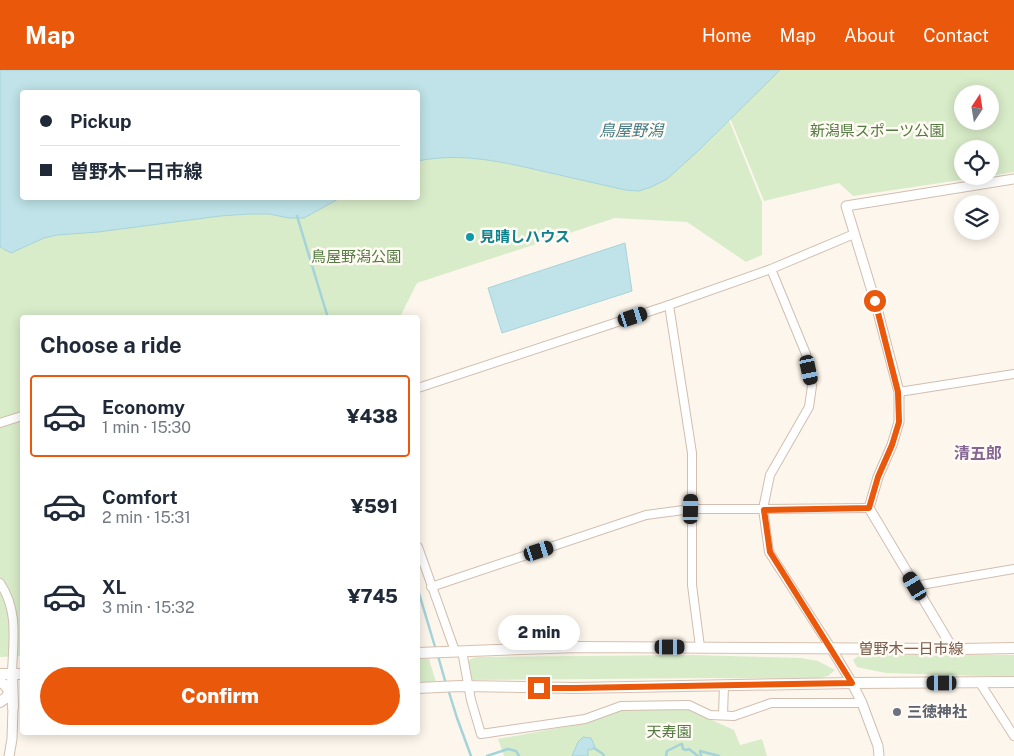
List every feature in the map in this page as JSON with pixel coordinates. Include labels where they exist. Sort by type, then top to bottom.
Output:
[{"type":"main road","name":"曽野木一日市線","points":[[421,652],[578,647],[1014,648]]},
{"type":"main road","points":[[0,674],[17,691]]},
{"type":"main road","points":[[0,682],[17,691]]},
{"type":"main road","points":[[420,688],[464,686],[575,688],[1014,682]]},
{"type":"main road","points":[[0,702],[17,691]]},
{"type":"main road","points":[[0,707],[17,691]]},
{"type":"street","points":[[953,649],[869,508],[878,477],[892,445],[899,422],[898,392],[875,301],[846,206],[1014,179]]},
{"type":"street","points":[[420,387],[771,270],[854,234]]},
{"type":"street","points":[[771,270],[806,354],[812,386],[809,407],[770,475],[764,510],[770,552],[852,683],[862,703],[878,746],[879,756]]},
{"type":"street","points":[[669,305],[692,453],[692,585],[700,647]]},
{"type":"street","points":[[898,392],[1014,374]]},
{"type":"street","points":[[0,423],[20,417]]},
{"type":"street","points":[[431,586],[646,515],[691,509],[869,508]]},
{"type":"street","points":[[420,553],[455,651],[480,734],[585,719],[621,706],[688,705],[710,715],[734,716],[771,704],[862,703]]},
{"type":"street","points":[[915,586],[1014,569]]},
{"type":"street","points":[[0,583],[8,596],[13,612],[17,691],[9,756]]},
{"type":"street","points":[[980,683],[1014,736]]},
{"type":"street","points":[[723,715],[724,686]]},
{"type":"green space","name":"新潟県スポーツ公園","points":[[780,70],[1014,70],[1014,172],[999,174],[999,140],[954,140],[954,181],[853,196],[839,183],[764,201],[730,118]]},
{"type":"green space","name":"鳥屋野潟公園","points":[[729,120],[762,202],[762,255],[746,262],[687,222],[615,218],[417,283],[401,315],[20,315],[20,656],[0,657],[0,247],[11,253],[44,238],[57,235],[98,232],[220,216],[269,214],[289,218],[304,218],[336,200],[420,200],[420,161],[434,158],[482,159],[625,190],[639,191],[698,151]]},
{"type":"green space","points":[[692,655],[801,658],[818,661],[835,670],[828,676],[816,679],[471,680],[468,664],[470,659],[477,657]]},
{"type":"green space","points":[[860,655],[1014,655],[1014,677],[886,673],[857,667],[853,660]]},
{"type":"green space","points":[[420,659],[429,659],[436,682],[420,683]]},
{"type":"green space","name":"天寿園","points":[[683,707],[734,730],[740,745],[762,739],[767,756],[504,756],[498,739],[591,722],[621,709]]},
{"type":"water","name":"鳥屋野潟","points":[[0,70],[780,70],[667,179],[639,191],[625,190],[482,159],[434,158],[420,161],[420,90],[20,90],[20,200],[336,200],[304,218],[289,218],[269,214],[220,216],[98,232],[57,235],[44,238],[11,253],[0,247]]},
{"type":"water","points":[[625,243],[632,291],[502,333],[488,288]]},
{"type":"water","points":[[583,737],[591,738],[595,747],[592,750],[588,749],[588,756],[572,756],[578,742]]},
{"type":"waterway","points":[[297,216],[327,315]]},
{"type":"waterway","points":[[420,597],[436,650]]},
{"type":"waterway","points":[[438,656],[446,684]]},
{"type":"waterway","points":[[448,689],[471,756]]},
{"type":"waterway","points":[[666,756],[667,751],[682,744],[683,749],[689,749],[698,756]]},
{"type":"waterway","points":[[594,748],[604,756]]},
{"type":"waterway","points":[[487,756],[508,749],[516,751],[519,756]]},
{"type":"waterway","points":[[701,756],[700,751],[719,756]]},
{"type":"place","name":"見晴しハウス","points":[[470,237]]},
{"type":"place","name":"三徳神社","points":[[897,712]]},
{"type":"district","name":"清五郎","points":[[978,453]]},
{"type":"route","points":[[539,688],[852,683],[770,552],[764,510],[869,508],[878,477],[892,445],[899,422],[898,392],[875,301]]}]
